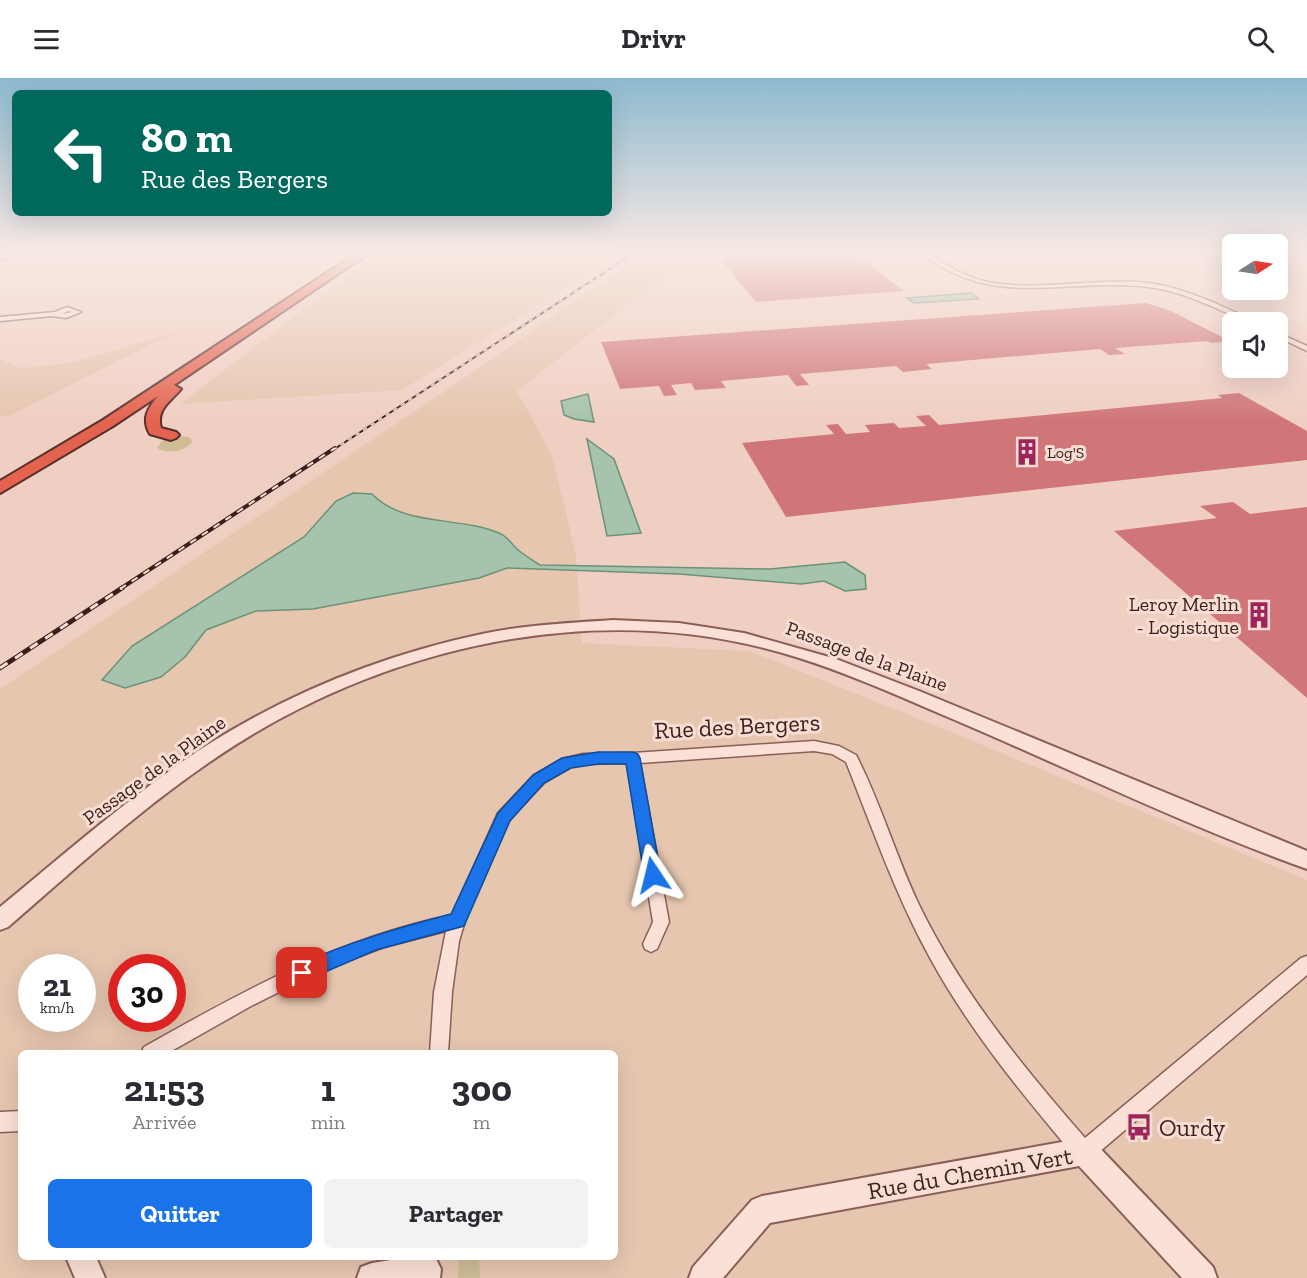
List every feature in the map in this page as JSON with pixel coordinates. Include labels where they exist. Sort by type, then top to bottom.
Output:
[{"type":"highway","points":[[0,477],[128,401],[273,309]]},
{"type":"highway","points":[[0,488],[117,417],[278,309]]},
{"type":"highway","points":[[171,435],[158,433],[152,425],[156,410],[166,396],[289,309]]},
{"type":"street","points":[[0,319],[54,314]]},
{"type":"street","points":[[1288,340],[1307,349]]},
{"type":"street","name":"Passage de la Plaine","points":[[0,920],[123,818],[187,769],[237,736],[301,700],[368,671],[438,649],[496,636],[573,626],[630,625],[701,631],[806,654],[890,685],[1307,860]]},
{"type":"street","name":"Rue des Bergers","points":[[439,1050],[443,992],[451,941],[457,921],[503,817],[539,779],[555,768],[575,760],[814,746],[837,749],[851,759],[918,920],[970,1009],[1084,1152]]},
{"type":"street","points":[[633,758],[661,922],[651,944]]},
{"type":"street","points":[[155,1050],[239,1004],[341,954],[406,933],[457,921]]},
{"type":"street","name":"Rue du Chemin Vert","points":[[704,1278],[762,1210],[1084,1152],[1307,964]]},
{"type":"street","points":[[0,1122],[18,1121]]},
{"type":"street","points":[[1084,1152],[1202,1278]]},
{"type":"street","points":[[82,1260],[90,1278]]},
{"type":"street","points":[[372,1278],[426,1268]]},
{"type":"shaded area","points":[[304,309],[531,309],[402,390],[180,404]]},
{"type":"shaded area","points":[[564,309],[622,309],[517,391],[552,456],[576,555],[582,643],[750,651],[1307,880],[1307,1278],[0,1278],[0,689]]},
{"type":"shaded area","points":[[174,333],[9,416],[0,416],[0,359],[21,368],[70,363]]},
{"type":"shaded area","points":[[588,394],[594,422],[564,415],[561,401]]},
{"type":"shaded area","points":[[179,436],[189,437],[193,441],[176,451],[157,448],[162,441]]},
{"type":"shaded area","points":[[587,439],[614,459],[641,533],[607,536]]},
{"type":"shaded area","points":[[353,493],[372,494],[400,512],[432,520],[467,524],[499,533],[540,565],[770,569],[845,562],[865,575],[866,589],[845,591],[824,581],[801,584],[679,574],[507,568],[479,578],[313,609],[256,611],[206,630],[185,657],[161,677],[125,688],[102,680],[132,646],[304,537],[336,501]]},
{"type":"shaded area","points":[[459,1260],[479,1260],[480,1278],[458,1278]]},
{"type":"building","points":[[1062,309],[1165,309],[1222,337],[1222,342],[1211,343],[1207,341],[1115,348],[1125,354],[1109,355],[1100,349],[926,364],[932,369],[903,372],[896,366],[800,374],[809,385],[796,386],[788,375],[721,381],[726,388],[695,390],[691,383],[671,385],[677,395],[664,396],[659,386],[620,389],[601,342]]},
{"type":"building","name":"Log'S","points":[[1239,393],[1307,431],[1307,460],[786,517],[742,443],[834,434],[826,425],[838,424],[846,434],[870,432],[865,425],[894,423],[899,428],[926,426],[916,416],[929,415],[939,425],[1222,398],[1218,395]]},
{"type":"building","name":"Leroy Merlin - Logistique","points":[[1233,502],[1250,514],[1307,507],[1307,698],[1114,531],[1217,518],[1200,506]]},
{"type":"railway","points":[[333,450],[548,309]]},
{"type":"railway","points":[[120,589],[335,448]]},
{"type":"railway","points":[[0,668],[122,588]]},
{"type":"place","name":"Log'S","points":[[1027,452]]},
{"type":"place","name":"Leroy Merlin - Logistique","points":[[1259,615]]},
{"type":"place","name":"Ourdy","points":[[1139,1127]]},
{"type":"route","points":[[302,973],[341,954],[376,942],[457,921],[503,817],[539,779],[567,762],[598,758],[633,758],[653,875]]}]
